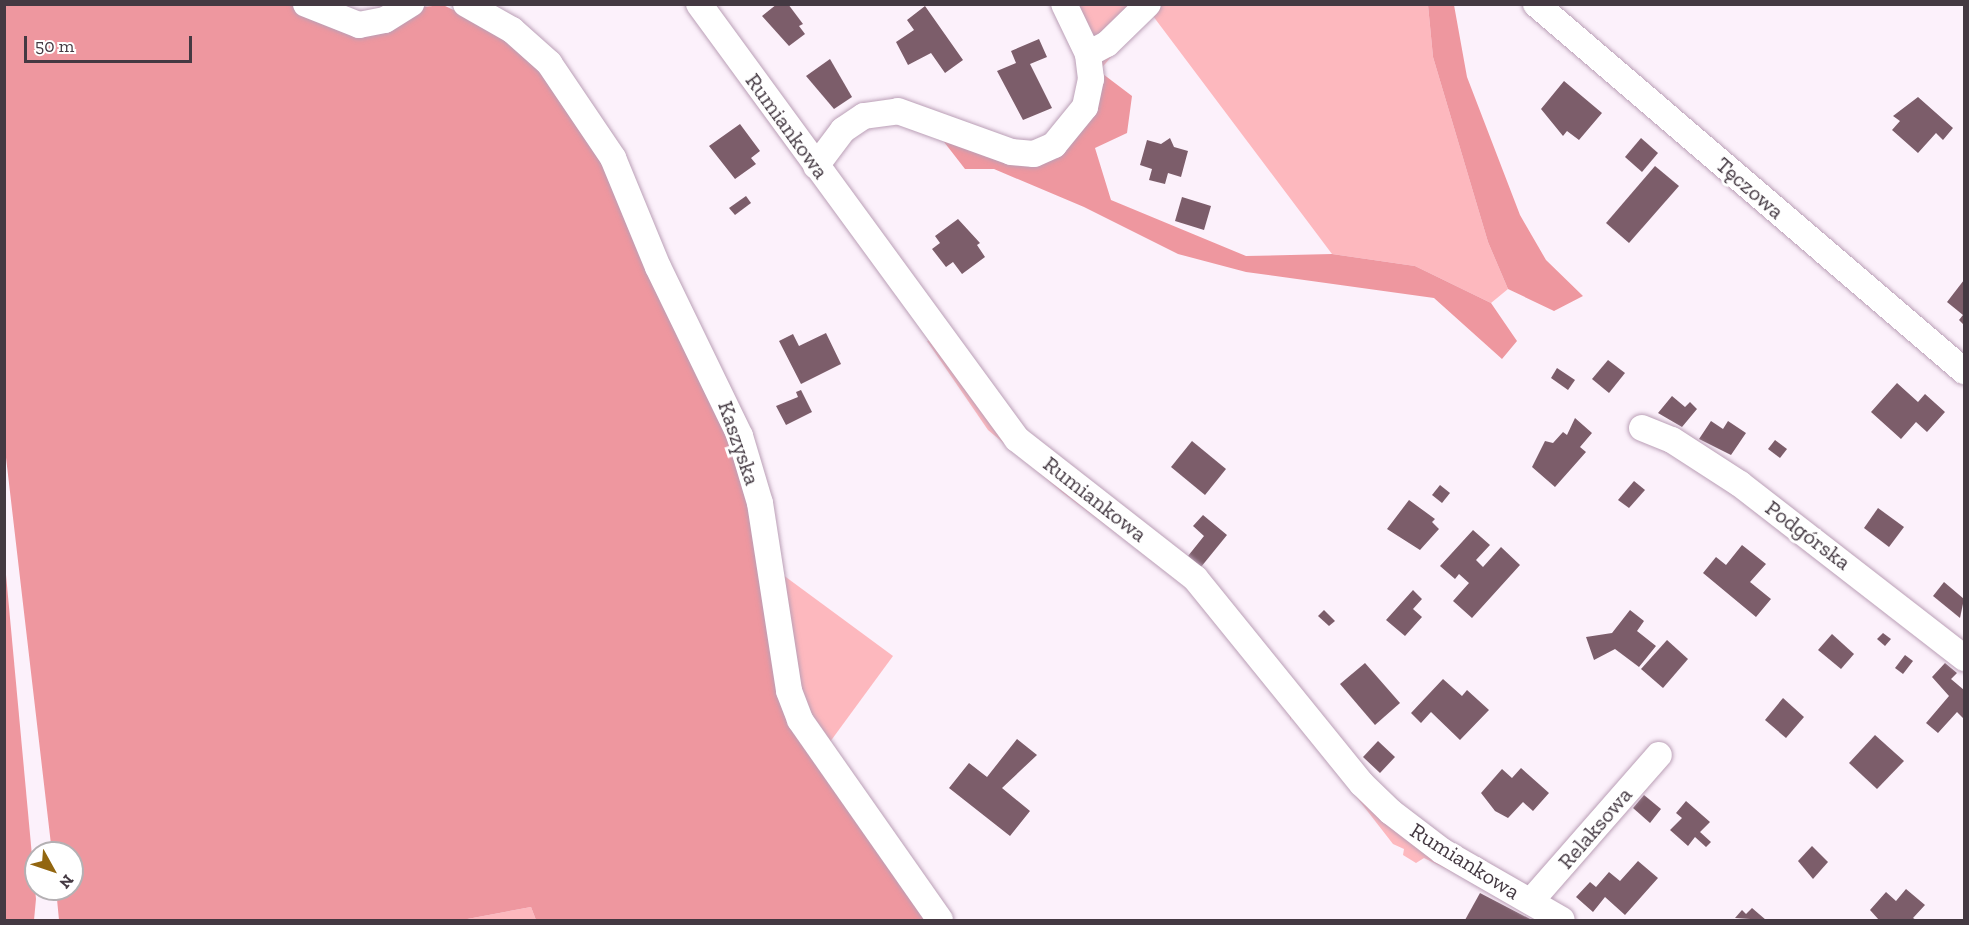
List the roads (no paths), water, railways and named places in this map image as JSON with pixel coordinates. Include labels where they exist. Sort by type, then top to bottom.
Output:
[{"type":"street","points":[[306,4],[359,25],[385,20],[411,4]]},
{"type":"street","name":"Kaszyska","points":[[466,4],[512,30],[549,63],[614,158],[658,267],[740,436],[760,503],[789,691],[800,720],[940,921]]},
{"type":"street","name":"Rumiankowa","points":[[699,4],[1017,439],[1195,578],[1362,784],[1391,812],[1442,851],[1562,921]]},
{"type":"street","points":[[816,166],[843,130],[864,116],[898,111],[1011,152],[1034,154],[1054,145],[1085,107],[1091,79],[1088,54],[1064,4]]},
{"type":"street","points":[[1088,54],[1107,44],[1148,4]]},
{"type":"street","name":"Tęczowa","points":[[1536,4],[1965,371]]},
{"type":"street","name":"Podgórska","points":[[1642,428],[1672,440],[1740,484],[1965,658]]},
{"type":"street","name":"Relaksowa","points":[[1531,901],[1659,755]]}]
